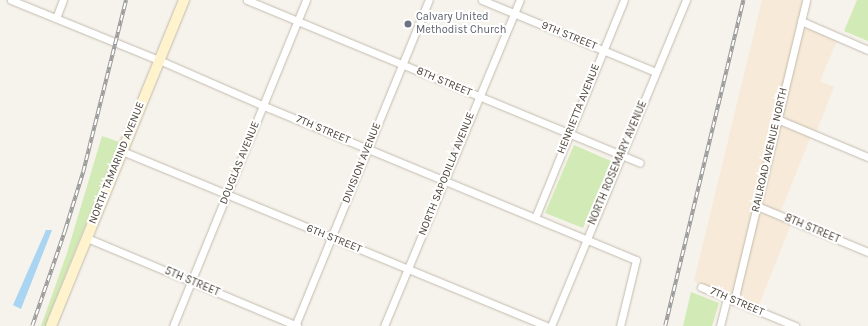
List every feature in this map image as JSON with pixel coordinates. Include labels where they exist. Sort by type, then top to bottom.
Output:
[{"type":"street","name":"7TH STREET","points":[[11,0],[159,60],[263,105],[636,260],[620,326]]},
{"type":"street","points":[[56,18],[63,0]]},
{"type":"street","name":"NORTH TAMARIND AVENUE","points":[[51,326],[184,0]]},
{"type":"street","name":"8TH STREET","points":[[247,0],[640,164]]},
{"type":"street","name":"DOUGLAS AVENUE","points":[[173,326],[306,0]]},
{"type":"street","name":"DIVISION AVENUE","points":[[296,326],[429,0]]},
{"type":"street","name":"9TH STREET","points":[[482,0],[656,72]]},
{"type":"street","name":"NORTH SAPODILLA AVENUE","points":[[384,326],[520,0]]},
{"type":"street","name":"HENRIETTA AVENUE","points":[[535,218],[624,0]]},
{"type":"street","name":"NORTH ROSEMARY AVENUE","points":[[551,326],[686,0]]},
{"type":"street","name":"RAILROAD AVENUE NORTH","points":[[734,301],[806,0]]},
{"type":"street","points":[[801,21],[868,50]]},
{"type":"street","points":[[777,120],[868,157]]},
{"type":"street","name":"6TH STREET","points":[[122,151],[546,326]]},
{"type":"street","name":"8TH STREET","points":[[757,206],[868,252]]},
{"type":"street","name":"5TH STREET","points":[[86,238],[296,326]]},
{"type":"street","name":"7TH STREET","points":[[701,287],[795,326]]},
{"type":"street","points":[[720,326],[727,298]]},
{"type":"shaded area","points":[[762,0],[810,0],[804,27],[837,41],[820,81],[834,87],[816,132],[813,131],[778,218],[791,224],[759,305],[756,306],[694,281]]},
{"type":"green space","points":[[857,0],[868,0],[868,41],[844,31]]},
{"type":"green space","points":[[102,136],[119,142],[48,318],[50,321],[48,326],[41,326],[67,253]]},
{"type":"green space","points":[[574,145],[611,161],[583,228],[545,213]]},
{"type":"green space","points":[[691,292],[719,303],[712,326],[683,326]]},
{"type":"water","points":[[46,230],[52,230],[21,309],[13,305]]},
{"type":"railway","points":[[32,326],[83,172],[126,0]]},
{"type":"railway","points":[[665,326],[743,0]]},
{"type":"place","name":"Calvary United Methodist Church","points":[[408,24]]}]
